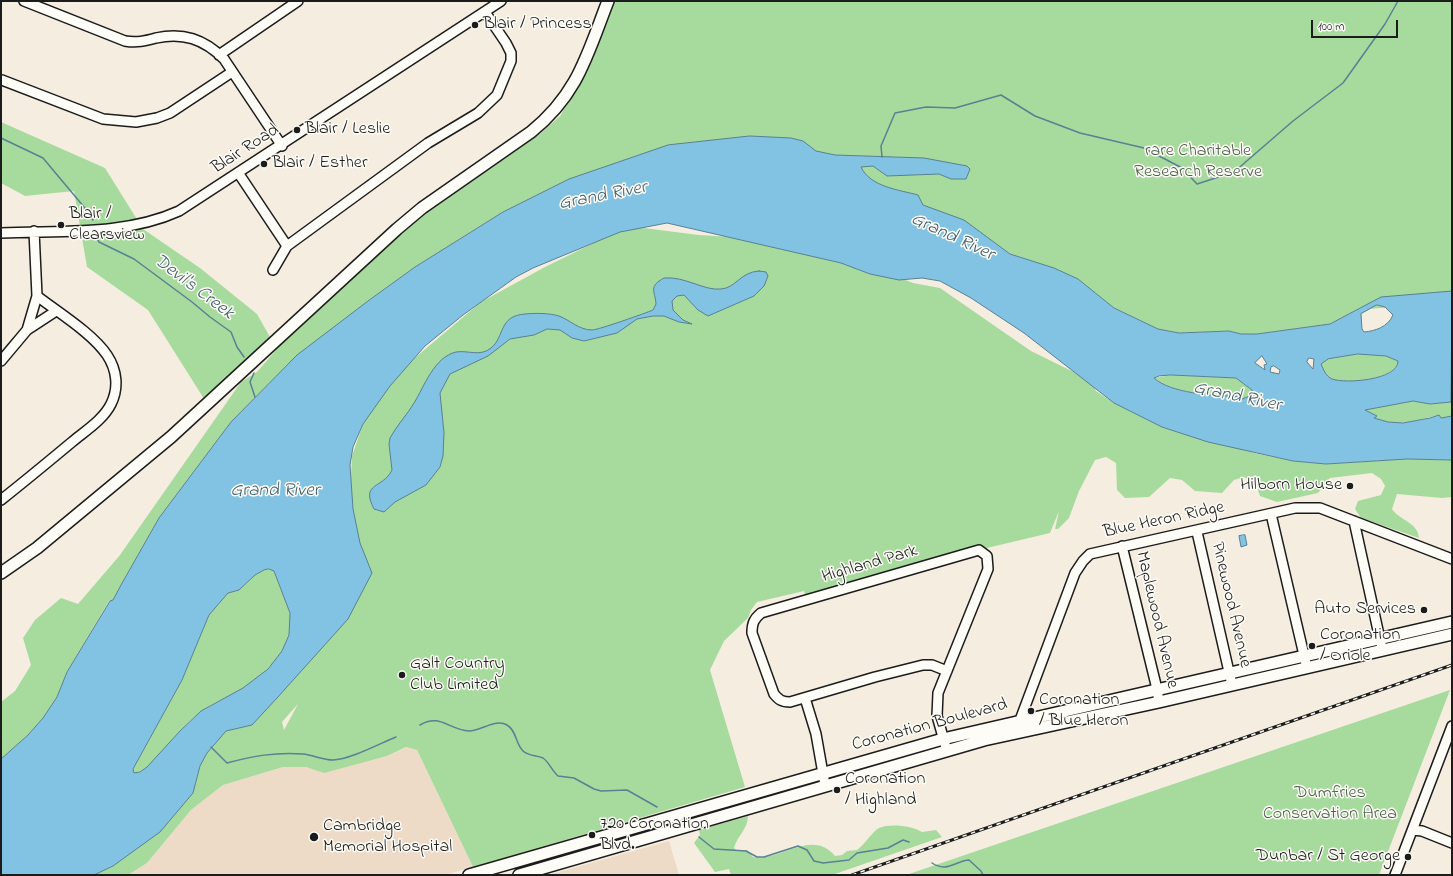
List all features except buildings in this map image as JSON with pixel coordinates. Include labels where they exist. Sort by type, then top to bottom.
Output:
[{"type":"main road","points":[[1,573],[37,548],[171,437],[397,229],[422,208],[531,132],[547,119],[563,101],[577,79],[608,1]]},
{"type":"main road","name":"Coronation Boulevard","points":[[469,875],[493,871],[822,772],[943,739],[1020,720],[1452,622]]},
{"type":"main road","name":"Coronation Boulevard","points":[[519,875],[984,740],[1158,702],[1452,634]]},
{"type":"main road","points":[[1106,701],[1109,713]]},
{"type":"main road","points":[[715,804],[718,816]]},
{"type":"street","points":[[24,1],[125,41],[142,42],[169,36],[188,37],[198,40],[219,54],[282,146]]},
{"type":"street","points":[[219,54],[298,1]]},
{"type":"street","name":"Blair Road","points":[[1,233],[125,227],[156,221],[190,205],[239,174],[485,12],[497,2]]},
{"type":"street","points":[[273,270],[287,246],[428,143],[478,113],[497,94],[511,61],[511,54],[506,43],[485,12]]},
{"type":"street","points":[[2,80],[103,119],[136,122],[157,118],[170,113],[232,72]]},
{"type":"street","points":[[239,174],[287,246]]},
{"type":"street","points":[[27,330],[38,296],[34,231]]},
{"type":"street","points":[[1,500],[98,421],[111,404],[114,392],[116,377],[113,366],[107,355],[100,347],[38,296]]},
{"type":"street","points":[[1,361],[27,330],[56,311]]},
{"type":"street","name":"Blue Heron Ridge","points":[[1021,732],[1020,720],[1075,573],[1090,554],[1122,546],[1197,532],[1295,508],[1312,507],[1320,508],[1452,559]]},
{"type":"street","points":[[1272,514],[1306,668]]},
{"type":"street","points":[[1354,521],[1383,651]]},
{"type":"street","name":"Pinewood Avenue","points":[[1197,532],[1232,685]]},
{"type":"street","name":"Maplewood Avenue","points":[[1122,546],[1157,689],[1158,702]]},
{"type":"street","name":"Highland Park","points":[[947,671],[932,665],[924,665],[875,677],[790,702],[784,702],[779,700],[774,694],[752,633],[754,620],[761,613],[979,550],[988,556],[988,569],[947,671],[938,693],[937,705],[943,739],[947,751]]},
{"type":"street","points":[[805,698],[816,734],[825,785]]},
{"type":"street","points":[[1395,875],[1452,726]]},
{"type":"street","points":[[1413,830],[1422,831],[1452,843]]},
{"type":"shaded area","name":"Cambridge Memorial Hospital","points":[[407,747],[417,750],[473,867],[445,875],[128,875],[147,863],[191,810],[223,785],[283,767],[306,767],[324,772],[387,756]]},
{"type":"shaded area","points":[[669,841],[679,875],[548,875]]},
{"type":"green space","name":"rare Charitable Research Reserve","points":[[613,1],[1452,1],[1452,302],[1357,310],[1331,324],[1257,334],[1241,334],[1229,331],[1180,333],[1158,329],[1114,308],[1093,291],[1028,260],[1010,254],[999,246],[925,210],[503,212],[415,267],[368,301],[289,363],[231,422],[159,518],[113,600],[109,601],[67,672],[57,697],[43,718],[28,735],[1,759],[1,702],[15,691],[31,665],[23,638],[35,620],[61,598],[78,604],[120,555],[241,382],[257,372],[289,335],[411,224],[540,134],[561,115]]},
{"type":"green space","points":[[1,122],[105,168],[143,229],[200,268],[257,314],[271,339],[206,402],[148,310],[87,267],[74,191],[25,196],[1,183]]},
{"type":"green space","points":[[628,226],[699,235],[810,242],[913,283],[940,288],[1031,351],[1090,380],[1096,391],[1114,403],[1254,453],[1293,461],[1326,464],[1407,459],[1452,460],[1452,497],[1442,498],[1397,494],[1392,509],[1415,528],[1419,538],[1361,518],[1355,509],[1358,501],[1381,495],[1385,486],[1381,479],[1372,473],[1330,478],[1318,493],[1277,502],[1260,496],[1256,484],[1244,477],[1234,480],[1222,493],[1195,491],[1182,480],[1170,478],[1149,497],[1125,498],[1117,490],[1116,463],[1106,457],[1095,460],[1079,491],[1069,518],[1058,529],[1055,529],[1059,511],[1050,533],[869,576],[805,595],[804,591],[757,602],[751,610],[748,618],[724,641],[710,670],[745,787],[473,867],[417,750],[406,747],[387,756],[324,773],[306,767],[283,767],[223,785],[191,810],[147,863],[128,875],[94,875],[113,866],[193,793],[200,766],[207,753],[225,731],[252,725],[349,517],[352,456],[363,424],[391,378],[481,302],[545,267]],"holes":[[[298,704],[284,730],[282,722]]]},
{"type":"green space","points":[[1358,354],[1386,356],[1398,361],[1389,373],[1380,377],[1359,381],[1339,381],[1332,379],[1325,373],[1321,364],[1328,359]]},
{"type":"green space","points":[[1171,375],[1236,378],[1252,390],[1250,396],[1242,399],[1235,396],[1192,393],[1171,387],[1154,378]]},
{"type":"green space","points":[[1452,400],[1452,416],[1441,418],[1439,415],[1410,422],[1395,423],[1378,420],[1364,410],[1413,401],[1430,404],[1451,402]]},
{"type":"green space","points":[[269,569],[274,571],[290,614],[291,626],[289,637],[278,658],[251,683],[200,712],[183,728],[155,760],[141,771],[134,774],[133,769],[182,680],[209,615],[228,593],[239,590],[255,575]]},
{"type":"green space","name":"Dumfries Conservation Area","points":[[1450,690],[1379,875],[906,875]]},
{"type":"green space","points":[[748,816],[748,821],[734,848],[738,851],[747,850],[753,857],[774,855],[806,845],[816,845],[826,848],[835,856],[842,855],[847,851],[857,850],[871,835],[879,828],[884,826],[895,825],[922,832],[936,830],[942,837],[832,875],[731,875],[729,869],[715,872],[694,843],[700,835],[699,830]]},
{"type":"water","name":"Grand River","points":[[750,136],[791,138],[803,141],[816,151],[835,155],[924,158],[967,166],[970,169],[966,179],[951,179],[939,174],[887,176],[873,166],[861,167],[865,174],[878,183],[886,187],[918,195],[923,205],[964,220],[1010,254],[1054,268],[1078,279],[1114,308],[1158,329],[1179,333],[1229,331],[1241,334],[1257,334],[1330,324],[1381,297],[1452,291],[1451,402],[1430,404],[1413,401],[1365,410],[1377,416],[1374,418],[1388,422],[1403,423],[1439,415],[1441,418],[1452,416],[1452,460],[1407,459],[1326,464],[1293,461],[1208,442],[1162,427],[1114,403],[1024,333],[971,298],[940,281],[922,278],[899,280],[870,274],[841,263],[667,223],[620,232],[533,268],[516,277],[463,315],[425,346],[390,386],[363,424],[353,447],[350,465],[353,509],[360,543],[372,573],[348,619],[277,698],[252,725],[226,731],[207,753],[200,766],[193,793],[160,832],[113,866],[94,875],[1,875],[1,759],[28,735],[43,718],[57,697],[67,672],[110,601],[113,600],[159,518],[231,422],[297,355],[415,267],[503,212],[569,179],[668,145]],"holes":[[[1377,305],[1385,307],[1393,315],[1388,323],[1381,328],[1364,332],[1362,329],[1361,314]],[[1358,354],[1386,356],[1398,361],[1396,367],[1390,373],[1359,381],[1332,379],[1325,373],[1321,364],[1328,359]],[[1262,356],[1267,364],[1264,365],[1265,370],[1255,363]],[[1309,358],[1314,359],[1313,369],[1307,362]],[[1274,366],[1280,370],[1279,374],[1270,372],[1271,367]],[[1171,375],[1236,378],[1252,390],[1250,396],[1242,399],[1235,396],[1192,393],[1170,387],[1154,378]],[[269,569],[274,571],[290,613],[289,635],[282,651],[268,669],[243,688],[201,711],[180,731],[147,767],[140,772],[134,773],[133,769],[182,680],[209,615],[228,593],[239,590],[255,575],[264,570]]]},
{"type":"water","points":[[759,271],[766,272],[768,276],[764,286],[754,296],[708,316],[698,310],[684,295],[677,296],[672,301],[673,310],[683,320],[692,324],[679,322],[664,316],[653,316],[637,319],[617,333],[584,341],[572,338],[560,330],[547,329],[534,335],[510,339],[488,356],[450,374],[440,393],[444,433],[443,456],[440,467],[426,485],[395,502],[384,512],[374,509],[370,500],[371,490],[388,476],[392,470],[389,444],[390,438],[411,407],[430,373],[448,355],[456,352],[478,353],[487,351],[495,343],[506,323],[516,316],[533,313],[551,314],[559,316],[587,330],[592,330],[653,310],[656,304],[654,286],[664,278],[679,279],[708,288],[721,289],[731,286],[747,274]]},
{"type":"water","points":[[1245,535],[1247,545],[1241,547],[1239,536]]},
{"type":"waterway","points":[[882,157],[881,146],[895,113],[926,107],[955,108],[1001,95],[1035,116],[1080,133],[1144,148],[1182,168],[1197,184],[1234,172],[1293,121],[1343,83],[1385,24],[1398,1]]},
{"type":"waterway","name":"Devil's Creek","points":[[1,138],[43,158],[93,220]]},
{"type":"waterway","name":"Devil's Creek","points":[[96,237],[99,242],[134,259],[231,332],[237,347],[244,357]]},
{"type":"waterway","name":"Devil's Creek","points":[[254,373],[250,382],[255,397]]},
{"type":"waterway","points":[[420,725],[427,722],[439,721],[456,728],[469,731],[493,724],[503,723],[513,730],[520,748],[523,751],[527,754],[543,758],[558,776],[574,778],[594,789],[601,791],[627,790],[657,807]]},
{"type":"waterway","points":[[211,747],[227,763],[274,754],[303,754],[333,760],[356,754],[396,737]]},
{"type":"waterway","points":[[699,837],[714,849],[746,851],[757,857],[764,857],[798,846],[807,850],[814,861],[823,863],[849,860],[857,853],[888,848],[903,840],[909,842]]},
{"type":"waterway","points":[[932,863],[937,866],[947,867],[969,860],[981,871],[983,875]]},
{"type":"railway","points":[[852,875],[1452,665]]},
{"type":"place","name":"Blair / Princess","points":[[475,25]]},
{"type":"place","name":"Blair / Leslie","points":[[297,130]]},
{"type":"place","name":"Blair / Esther","points":[[264,164]]},
{"type":"place","name":"Blair / Clearsview","points":[[61,225]]},
{"type":"place","name":"Hilborn House","points":[[1350,486]]},
{"type":"place","name":"Auto Services","points":[[1424,610]]},
{"type":"place","name":"Coronation / Oriole","points":[[1312,646]]},
{"type":"place","name":"Galt Country Club Limited","points":[[402,675]]},
{"type":"place","name":"Coronation / Blue Heron","points":[[1031,711]]},
{"type":"place","name":"Coronation / Highland","points":[[837,790]]},
{"type":"place","name":"720 Coronation Blvd.","points":[[592,835]]},
{"type":"place","name":"Cambridge Memorial Hospital","points":[[314,837]]},
{"type":"place","name":"Dunbar / St George","points":[[1408,857]]}]
